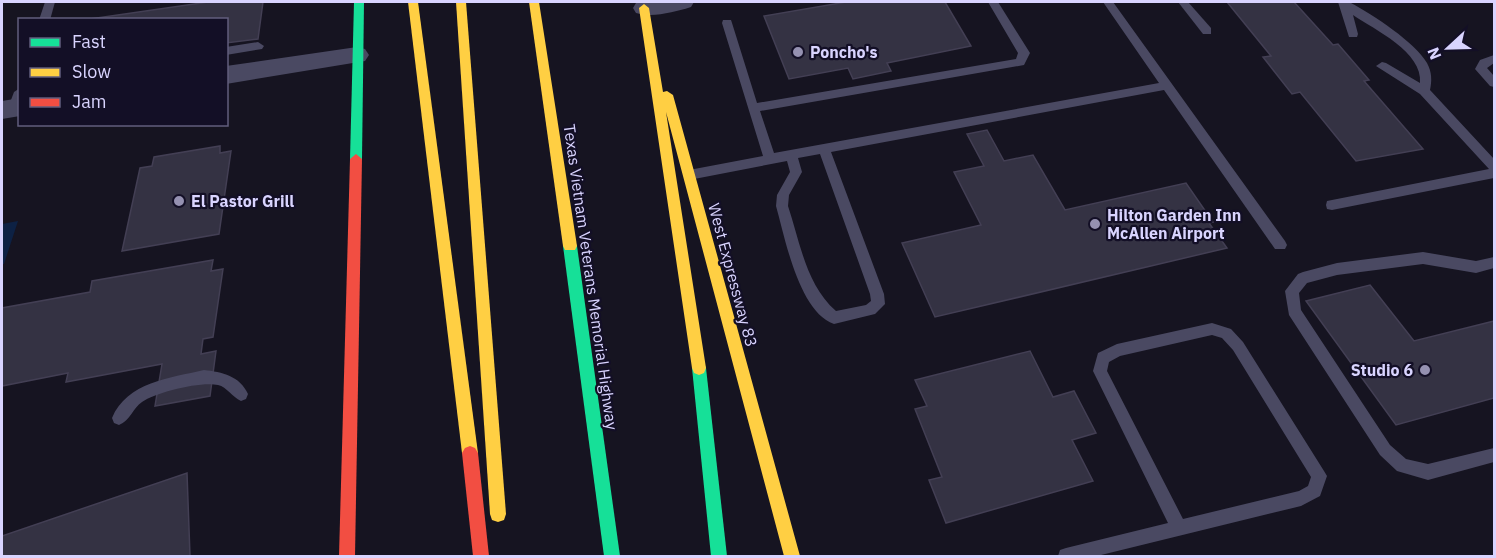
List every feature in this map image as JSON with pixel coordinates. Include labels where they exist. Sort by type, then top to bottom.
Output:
[{"type":"main road","points":[[346,556],[359,2]]},
{"type":"main road","points":[[413,2],[461,376],[481,556]]},
{"type":"main road","points":[[461,2],[499,533]]},
{"type":"main road","name":"Texas Vietnam Veterans Memorial Highway","points":[[534,2],[552,112],[612,556]]},
{"type":"main road","points":[[643,5],[696,339],[719,556]]},
{"type":"main road","name":"West Expressway 83","points":[[643,5],[792,556]]},
{"type":"street","points":[[643,5],[683,2]]},
{"type":"street","points":[[228,75],[357,55]]},
{"type":"lane","points":[[45,18],[50,2]]},
{"type":"lane","points":[[753,108],[1020,62],[1024,52],[993,2]]},
{"type":"lane","points":[[1108,2],[1280,245]]},
{"type":"lane","points":[[1183,2],[1207,31]]},
{"type":"lane","points":[[1343,2],[1353,34]]},
{"type":"lane","points":[[1343,2],[1358,15],[1397,38],[1420,61],[1426,75],[1425,91]]},
{"type":"lane","points":[[727,23],[770,159]]},
{"type":"lane","points":[[228,51],[258,46]]},
{"type":"lane","points":[[1494,59],[1484,63],[1481,69],[1494,82]]},
{"type":"lane","points":[[1382,66],[1425,91],[1494,166]]},
{"type":"lane","points":[[689,175],[1168,85]]},
{"type":"lane","points":[[791,155],[796,172],[783,195],[782,206],[811,294],[823,310],[834,318],[870,310],[878,304],[877,294],[824,149]]},
{"type":"lane","points":[[1332,205],[1494,173]]},
{"type":"lane","points":[[1494,263],[1476,267],[1424,258],[1347,268],[1303,278],[1292,291],[1294,311],[1385,450],[1402,466],[1428,472],[1494,455]]},
{"type":"lane","points":[[1066,556],[1301,498],[1314,491],[1319,476],[1238,346],[1226,333],[1212,329],[1118,350],[1103,358],[1100,371],[1179,528]]},
{"type":"lane","points":[[119,418],[135,398],[156,388],[204,377],[224,378],[241,394]]},
{"type":"water","points":[[18,221],[4,264],[2,264],[2,224]]},
{"type":"building","points":[[208,2],[263,2],[258,39],[228,43],[228,18],[97,18]]},
{"type":"building","points":[[846,2],[945,2],[971,46],[887,63],[891,71],[853,79],[848,68],[789,79],[764,16]]},
{"type":"building","points":[[1227,2],[1294,2],[1333,45],[1338,44],[1369,80],[1364,81],[1423,149],[1356,161],[1300,92],[1292,94],[1263,57],[1271,56]]},
{"type":"building","name":"Hilton Garden Inn McAllen Airport","points":[[987,130],[1004,161],[1033,155],[1065,210],[1186,183],[1213,222],[1209,223],[1227,248],[935,317],[902,243],[981,225],[954,172],[984,166],[967,134]]},
{"type":"building","name":"El Pastor Grill","points":[[220,146],[220,153],[231,151],[219,234],[122,251],[140,168],[152,166],[154,157]]},
{"type":"building","points":[[213,260],[211,271],[223,269],[213,337],[203,339],[201,354],[216,351],[210,396],[155,406],[162,364],[66,382],[68,373],[2,386],[2,308],[90,292],[92,281]]},
{"type":"building","name":"Studio 6","points":[[1370,285],[1414,341],[1494,321],[1494,398],[1396,425],[1306,301]]},
{"type":"building","points":[[1030,351],[1053,397],[1074,391],[1096,433],[1072,440],[1093,481],[946,523],[929,480],[942,477],[915,409],[927,406],[915,380]]},
{"type":"building","points":[[187,473],[190,556],[2,556],[2,536]]},
{"type":"traffic: fast","points":[[356,159],[359,2]]},
{"type":"traffic: fast","points":[[570,246],[612,556]]},
{"type":"traffic: fast","points":[[699,368],[719,556]]},
{"type":"traffic: slow","points":[[413,2],[470,453]]},
{"type":"traffic: slow","points":[[461,2],[498,514]]},
{"type":"traffic: slow","points":[[534,2],[570,246]]},
{"type":"traffic: slow","points":[[644,8],[699,368]]},
{"type":"traffic: slow","points":[[667,95],[792,556]]},
{"type":"traffic: jam","points":[[347,556],[356,159]]},
{"type":"traffic: jam","points":[[470,453],[481,556]]},
{"type":"place","name":"Poncho's","points":[[798,52]]},
{"type":"place","name":"El Pastor Grill","points":[[179,201]]},
{"type":"place","name":"Hilton Garden Inn McAllen Airport","points":[[1095,224]]},
{"type":"place","name":"Studio 6","points":[[1425,370]]}]
